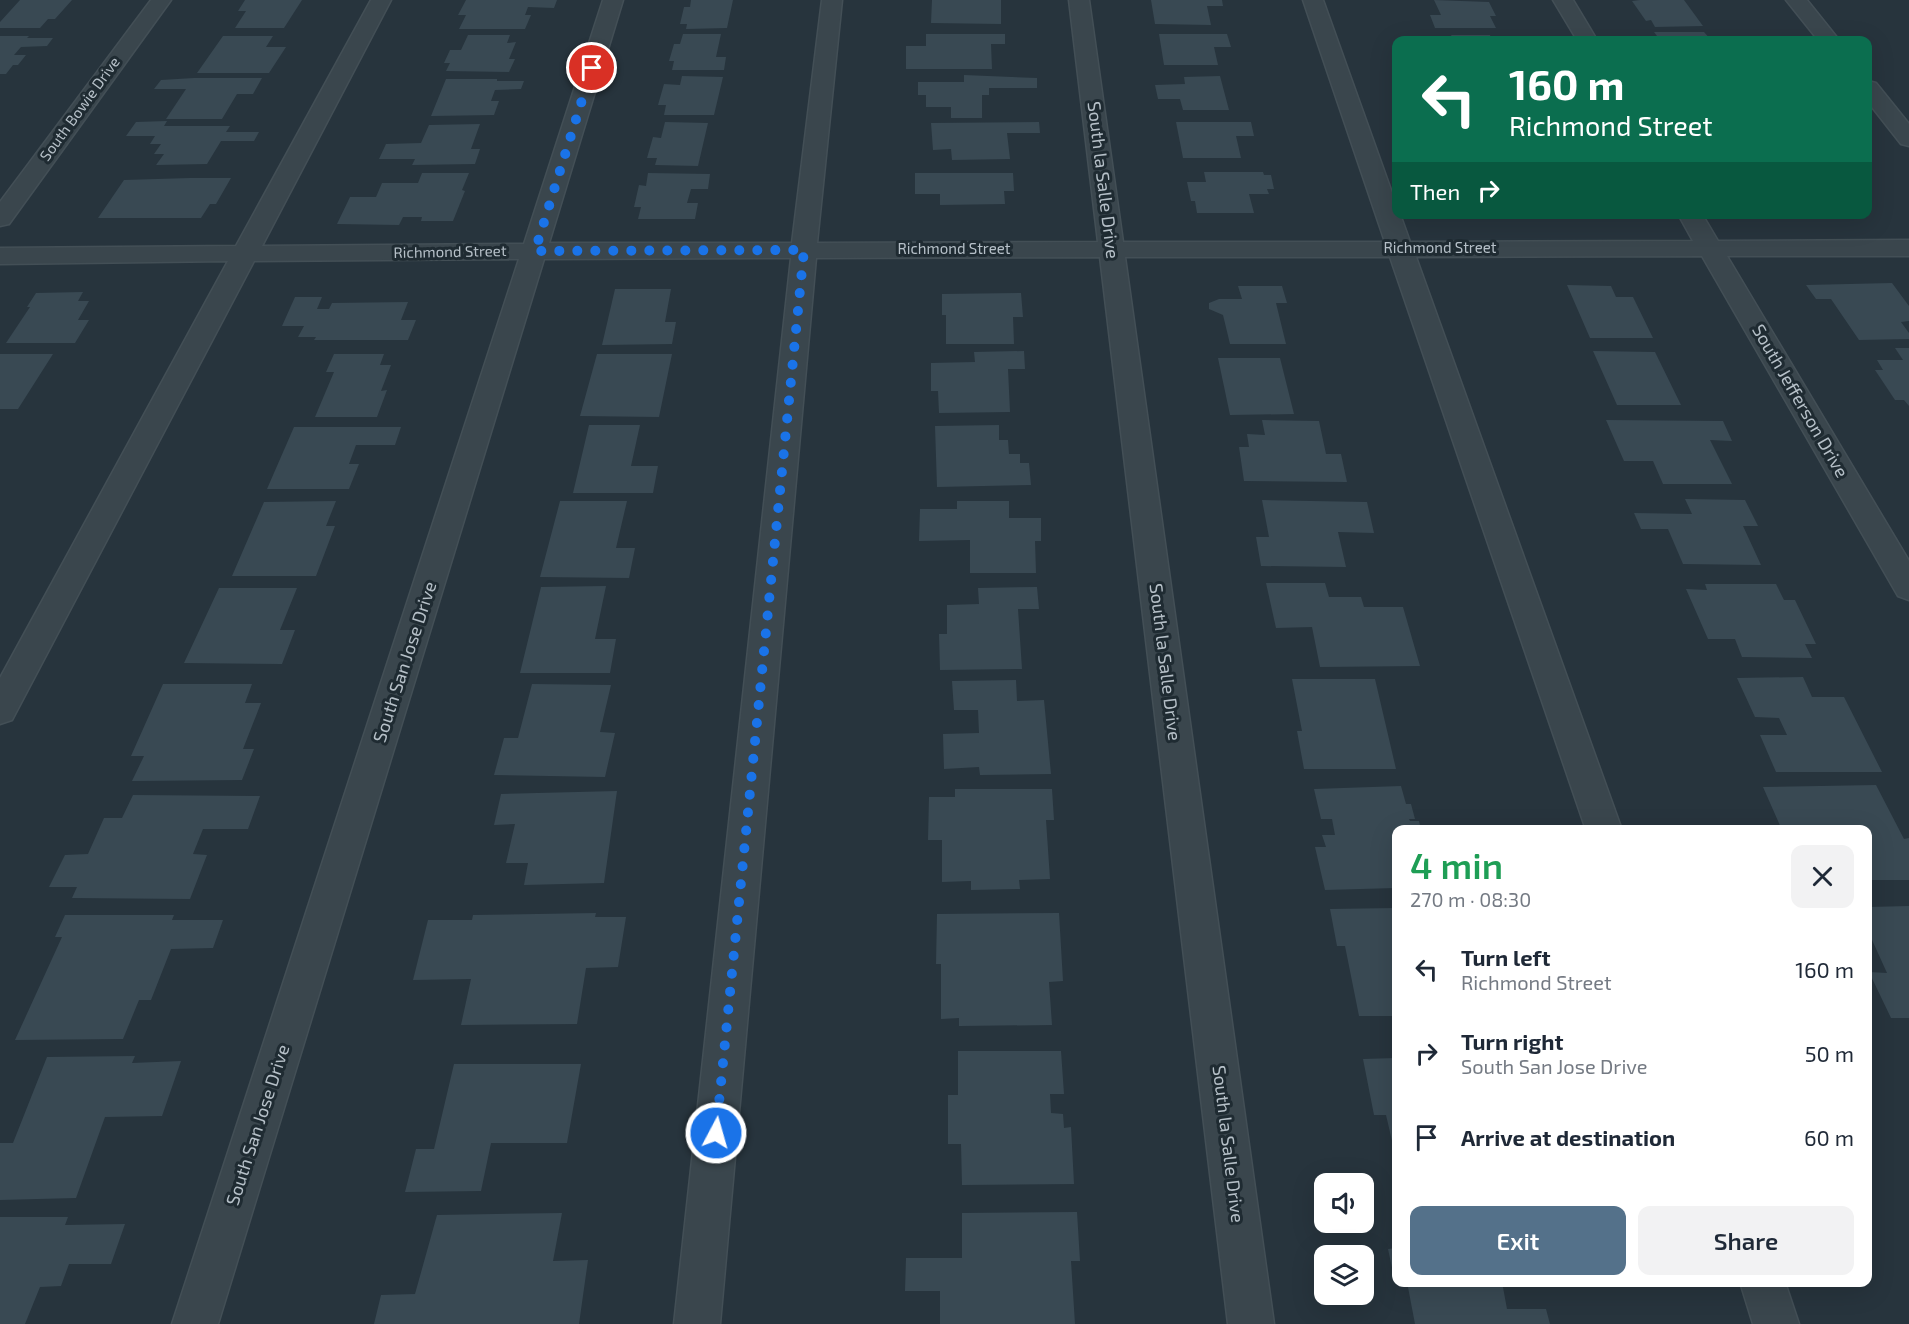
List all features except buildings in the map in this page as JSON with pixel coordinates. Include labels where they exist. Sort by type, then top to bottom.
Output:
[{"type":"street","name":"South Bowie Drive","points":[[0,219],[161,0]]},
{"type":"street","points":[[0,710],[381,0]]},
{"type":"street","name":"South San Jose Drive","points":[[195,1324],[613,0]]},
{"type":"street","points":[[697,1324],[804,250],[832,0]]},
{"type":"street","name":"South la Salle Drive","points":[[1079,0],[1251,1324]]},
{"type":"street","points":[[1313,0],[1402,248],[1602,825]]},
{"type":"street","points":[[1563,0],[1585,36]]},
{"type":"street","points":[[1796,0],[1826,36]]},
{"type":"street","points":[[1872,93],[1909,139]]},
{"type":"street","name":"South Jefferson Drive","points":[[1693,219],[1909,588]]},
{"type":"street","name":"Richmond Street","points":[[0,256],[535,251],[1909,248]]},
{"type":"street","points":[[1764,1287],[1776,1324]]},
{"type":"route","points":[[592,68],[535,251],[804,250],[716,1133]]}]
